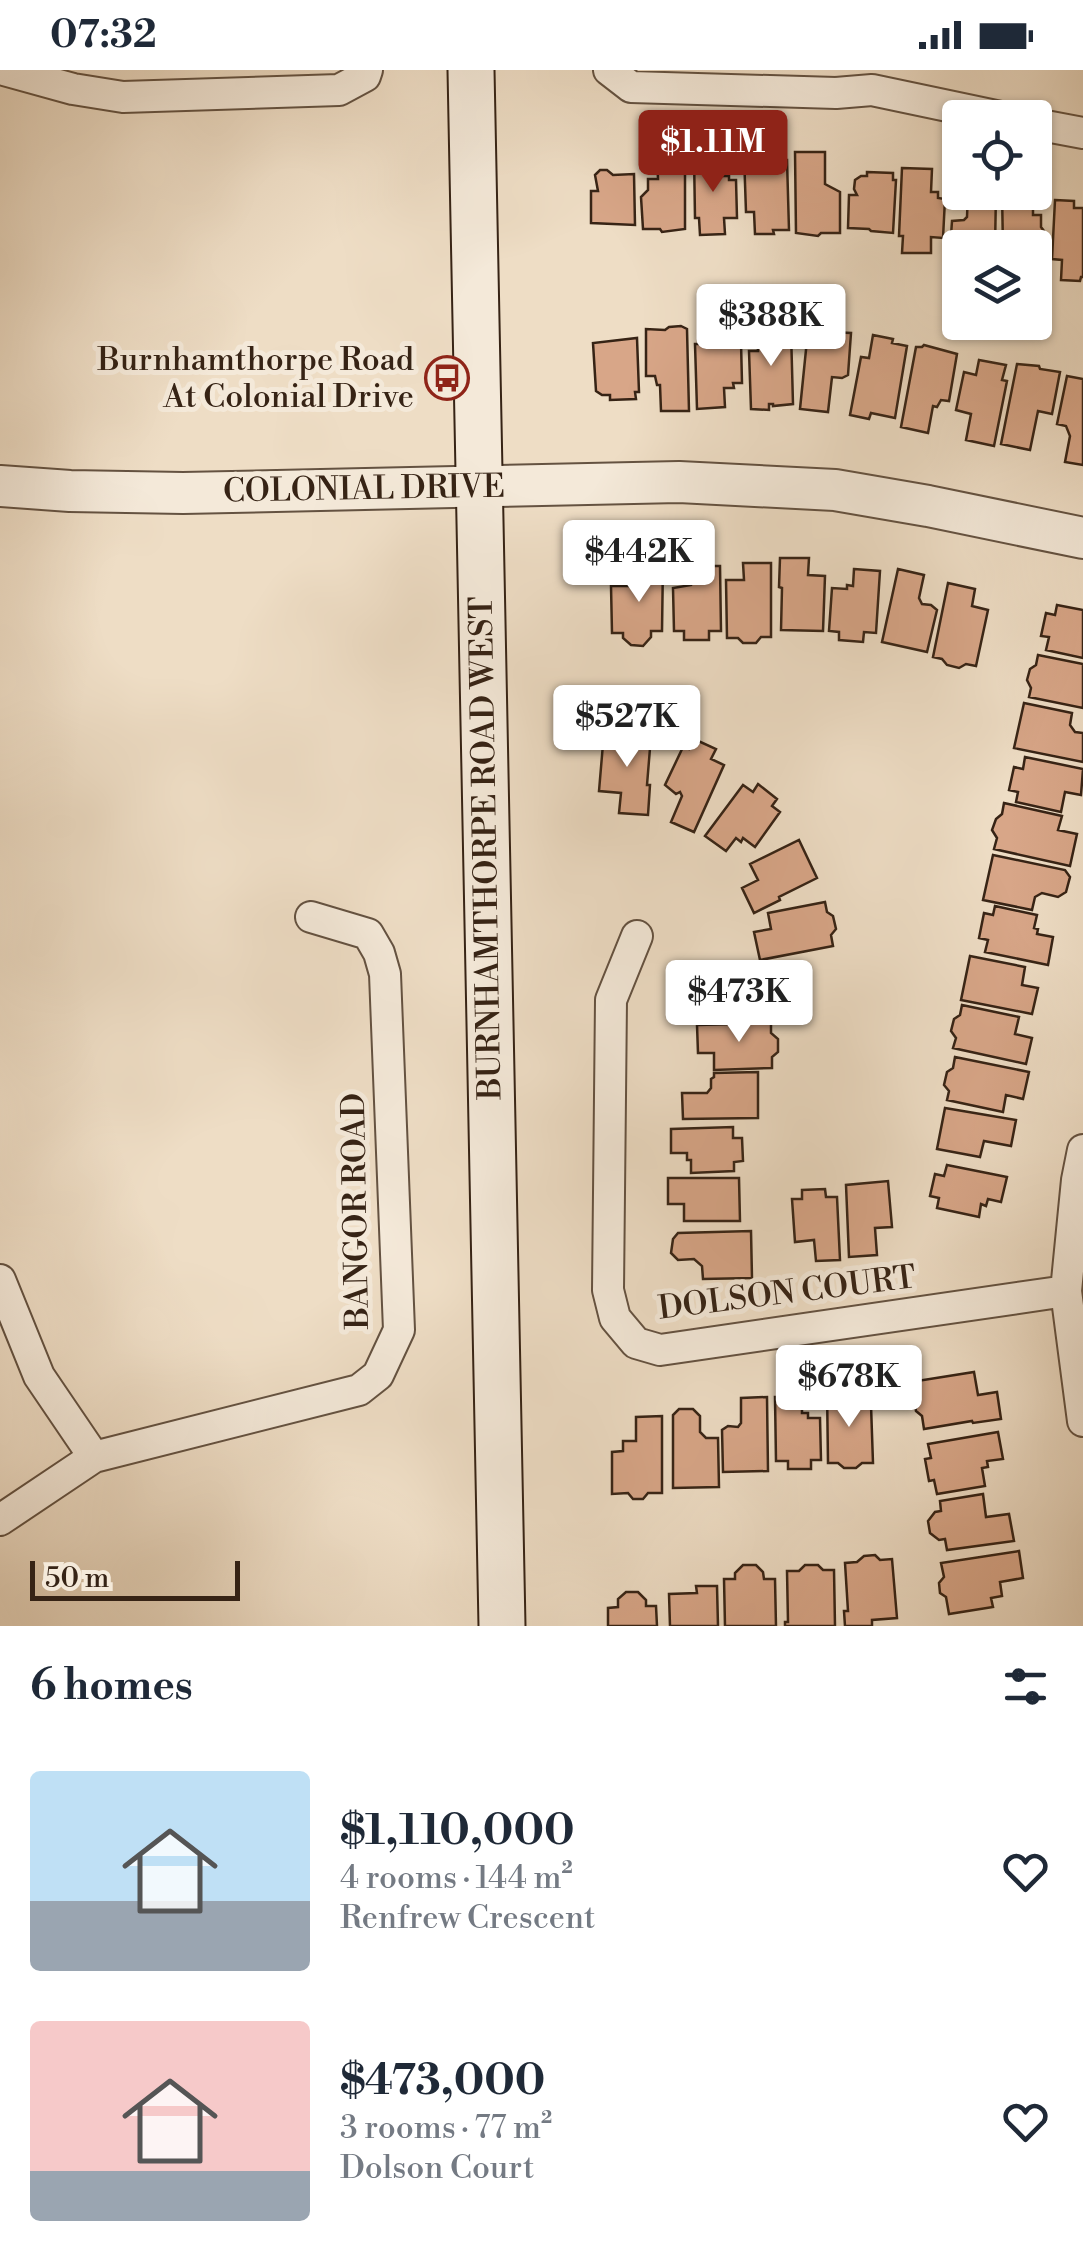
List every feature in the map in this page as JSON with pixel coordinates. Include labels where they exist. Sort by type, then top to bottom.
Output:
[{"type":"main road","name":"BURNHAMTHORPE ROAD WEST","points":[[471,70],[502,1626]]},
{"type":"street","points":[[4,70],[73,89],[123,97],[339,90],[365,76],[368,70]]},
{"type":"street","points":[[609,70],[631,87],[872,90],[942,105]]},
{"type":"street","points":[[1052,128],[1083,134]]},
{"type":"street","name":"COLONIAL DRIVE","points":[[0,486],[70,492],[183,493],[678,482],[835,490],[1083,538]]},
{"type":"street","name":"BANGOR ROAD","points":[[0,1520],[94,1457],[359,1390],[378,1375],[399,1330],[385,974],[368,934],[311,917]]},
{"type":"street","name":"DOLSON COURT","points":[[637,936],[612,1000],[608,1290],[615,1318],[636,1343],[660,1350],[1066,1290]]},
{"type":"street","points":[[1083,1150],[1076,1180],[1066,1290],[1083,1421]]},
{"type":"street","points":[[0,1280],[39,1376],[94,1457]]},
{"type":"building","points":[[795,152],[825,152],[825,184],[840,192],[840,233],[796,233]]},
{"type":"building","points":[[685,154],[685,229],[643,229],[641,197],[648,190],[648,179],[658,179],[657,155]]},
{"type":"building","points":[[720,154],[721,176],[736,180],[737,218],[724,218],[725,234],[700,235],[699,218],[695,218],[694,155]]},
{"type":"building","points":[[744,154],[763,154],[764,161],[787,160],[789,230],[755,234],[754,212],[746,212]]},
{"type":"building","points":[[902,168],[932,169],[931,192],[938,192],[944,210],[942,238],[931,237],[931,253],[902,253],[903,236],[899,236]]},
{"type":"building","points":[[600,170],[613,175],[634,174],[635,225],[591,223],[591,191],[598,191],[595,175]]},
{"type":"building","points":[[867,172],[893,173],[896,180],[893,233],[848,228],[849,195],[857,195],[855,180],[867,176]]},
{"type":"building","points":[[1055,200],[1074,201],[1074,208],[1083,208],[1083,277],[1080,281],[1061,280],[1062,260],[1052,259]]},
{"type":"building","points":[[967,210],[996,210],[995,230],[951,230],[952,221],[967,217]]},
{"type":"building","points":[[1002,210],[1033,210],[1033,215],[1041,215],[1043,230],[1003,230]]},
{"type":"building","points":[[728,327],[728,343],[741,342],[742,383],[724,388],[725,407],[697,409],[695,344],[700,344],[699,328]]},
{"type":"building","points":[[757,327],[791,331],[793,404],[769,404],[769,410],[751,409],[749,351],[758,351]]},
{"type":"building","points":[[646,329],[687,329],[689,411],[661,411],[660,385],[655,376],[646,376]]},
{"type":"building","points":[[808,330],[851,333],[848,375],[832,377],[828,412],[800,409]]},
{"type":"building","points":[[873,335],[907,346],[895,418],[871,413],[869,419],[850,415],[861,357],[869,358]]},
{"type":"building","points":[[637,338],[636,399],[610,400],[610,395],[596,391],[593,343]]},
{"type":"building","points":[[924,345],[957,354],[949,401],[941,400],[937,407],[933,406],[928,433],[901,427],[916,347]]},
{"type":"building","points":[[979,360],[1006,365],[1002,380],[1007,381],[994,446],[966,440],[971,414],[956,410],[964,372],[976,375]]},
{"type":"building","points":[[1017,364],[1060,372],[1052,414],[1038,411],[1030,450],[1001,444]]},
{"type":"building","points":[[1067,376],[1083,379],[1083,465],[1065,462],[1070,436],[1066,426],[1057,424]]},
{"type":"building","points":[[780,558],[809,558],[808,575],[825,576],[823,631],[781,630]]},
{"type":"building","points":[[663,562],[662,631],[651,631],[643,646],[631,645],[623,633],[612,633],[611,586],[634,586],[634,563]]},
{"type":"building","points":[[743,563],[771,563],[771,637],[761,637],[756,643],[727,638],[726,580],[744,580]]},
{"type":"building","points":[[691,566],[720,566],[721,631],[709,631],[709,640],[684,640],[684,631],[674,631],[673,588],[691,585]]},
{"type":"building","points":[[854,569],[880,571],[876,633],[864,632],[863,642],[839,640],[839,632],[829,631],[832,588],[853,586]]},
{"type":"building","points":[[898,569],[924,575],[919,598],[922,604],[937,610],[927,652],[882,642]]},
{"type":"building","points":[[948,583],[975,589],[972,606],[988,610],[976,666],[966,664],[959,668],[933,657]]},
{"type":"building","points":[[1057,605],[1083,610],[1083,658],[1046,650],[1049,637],[1041,636],[1046,613],[1055,615]]},
{"type":"building","points":[[1038,655],[1083,664],[1083,708],[1029,697],[1031,688],[1027,680]]},
{"type":"building","points":[[1024,703],[1072,713],[1070,725],[1075,732],[1083,733],[1083,762],[1014,748]]},
{"type":"building","points":[[622,728],[651,736],[648,815],[619,813],[621,793],[599,791],[604,732],[616,733]]},
{"type":"building","points":[[694,739],[716,749],[711,759],[724,765],[694,832],[671,822],[682,796],[665,785],[683,747],[689,749]]},
{"type":"building","points":[[1025,757],[1083,769],[1081,795],[1065,792],[1061,812],[1016,802],[1018,792],[1009,790],[1014,767],[1023,769]]},
{"type":"building","points":[[758,784],[777,799],[772,806],[780,812],[755,847],[736,838],[726,851],[705,836],[743,785],[753,792]]},
{"type":"building","points":[[1004,803],[1062,816],[1058,830],[1077,834],[1070,866],[994,849],[997,838],[992,830]]},
{"type":"building","points":[[799,840],[817,878],[754,913],[742,888],[758,880],[750,864]]},
{"type":"building","points":[[993,855],[1065,870],[1070,877],[1066,892],[1058,897],[1042,893],[1035,897],[1032,910],[983,900]]},
{"type":"building","points":[[825,902],[836,929],[831,935],[833,946],[760,960],[754,932],[771,929],[768,913]]},
{"type":"building","points":[[995,906],[1037,915],[1037,934],[1053,937],[1048,965],[985,952],[988,940],[979,938],[984,913],[993,915]]},
{"type":"building","points":[[970,956],[1025,967],[1022,985],[1038,988],[1032,1014],[961,1000]]},
{"type":"building","points":[[801,969],[802,1015],[728,1016],[722,1010],[721,996],[728,989],[744,989],[750,982],[750,970]]},
{"type":"building","points":[[962,1005],[1019,1017],[1015,1034],[1032,1038],[1026,1064],[953,1048],[956,1038],[951,1031]]},
{"type":"building","points":[[771,1023],[771,1033],[778,1039],[772,1068],[714,1070],[714,1053],[698,1053],[697,1025]]},
{"type":"building","points":[[955,1057],[1029,1072],[1023,1099],[1006,1095],[1003,1112],[947,1100],[949,1091],[944,1085]]},
{"type":"building","points":[[758,1072],[758,1118],[683,1119],[682,1093],[707,1093],[714,1073]]},
{"type":"building","points":[[945,1108],[1016,1120],[1011,1146],[984,1141],[980,1157],[937,1149]]},
{"type":"building","points":[[733,1127],[733,1138],[742,1138],[743,1161],[734,1162],[734,1171],[691,1173],[687,1153],[671,1153],[671,1129]]},
{"type":"building","points":[[947,1165],[1007,1177],[1001,1202],[988,1199],[986,1206],[981,1204],[979,1217],[937,1208],[939,1198],[930,1196],[935,1174],[944,1176]]},
{"type":"building","points":[[668,1178],[739,1178],[740,1221],[684,1221],[684,1204],[668,1204]]},
{"type":"building","points":[[888,1181],[892,1227],[875,1228],[877,1255],[849,1257],[846,1185]]},
{"type":"building","points":[[825,1189],[826,1197],[837,1197],[840,1260],[816,1261],[814,1240],[795,1242],[792,1199],[802,1199],[802,1190]]},
{"type":"building","points":[[751,1231],[752,1278],[703,1279],[702,1266],[694,1259],[678,1260],[671,1253],[678,1233]]},
{"type":"building","points":[[974,1372],[978,1395],[997,1392],[1001,1419],[924,1429],[914,1398],[919,1393],[917,1381]]},
{"type":"building","points":[[854,1388],[855,1405],[871,1405],[873,1463],[844,1468],[828,1463],[827,1389]]},
{"type":"building","points":[[767,1397],[768,1471],[723,1472],[722,1430],[741,1423],[741,1398]]},
{"type":"building","points":[[775,1397],[802,1397],[802,1413],[808,1413],[808,1418],[820,1418],[821,1460],[811,1460],[811,1469],[788,1469],[788,1461],[776,1461]]},
{"type":"building","points":[[679,1409],[693,1409],[700,1416],[700,1432],[706,1438],[718,1438],[719,1487],[673,1488],[673,1415]]},
{"type":"building","points":[[662,1416],[662,1493],[648,1493],[643,1499],[633,1499],[628,1493],[612,1494],[612,1452],[623,1451],[623,1441],[636,1441],[636,1417]]},
{"type":"building","points":[[998,1432],[1003,1459],[987,1461],[988,1467],[982,1468],[985,1486],[937,1494],[934,1480],[929,1481],[925,1459],[931,1458],[928,1444]]},
{"type":"building","points":[[983,1494],[986,1517],[1009,1514],[1014,1541],[947,1550],[945,1539],[939,1540],[930,1533],[928,1521],[941,1511],[940,1501]]},
{"type":"building","points":[[1019,1551],[1023,1578],[1000,1582],[1002,1596],[991,1598],[993,1607],[949,1614],[946,1597],[940,1593],[939,1583],[944,1577],[941,1563]]},
{"type":"building","points":[[875,1555],[880,1560],[892,1559],[897,1618],[872,1620],[872,1626],[845,1626],[845,1563]]},
{"type":"building","points":[[743,1565],[756,1565],[764,1579],[775,1579],[776,1626],[725,1626],[724,1579],[735,1579]]},
{"type":"building","points":[[805,1565],[834,1570],[835,1626],[785,1626],[787,1571],[799,1571]]},
{"type":"building","points":[[696,1586],[717,1586],[718,1626],[670,1626],[669,1594],[697,1593]]},
{"type":"building","points":[[626,1592],[638,1592],[646,1606],[656,1606],[657,1626],[608,1626],[608,1608],[618,1607],[618,1599]]},
{"type":"place","name":"Burnhamthorpe Road At Colonial Drive","points":[[447,378]]}]
